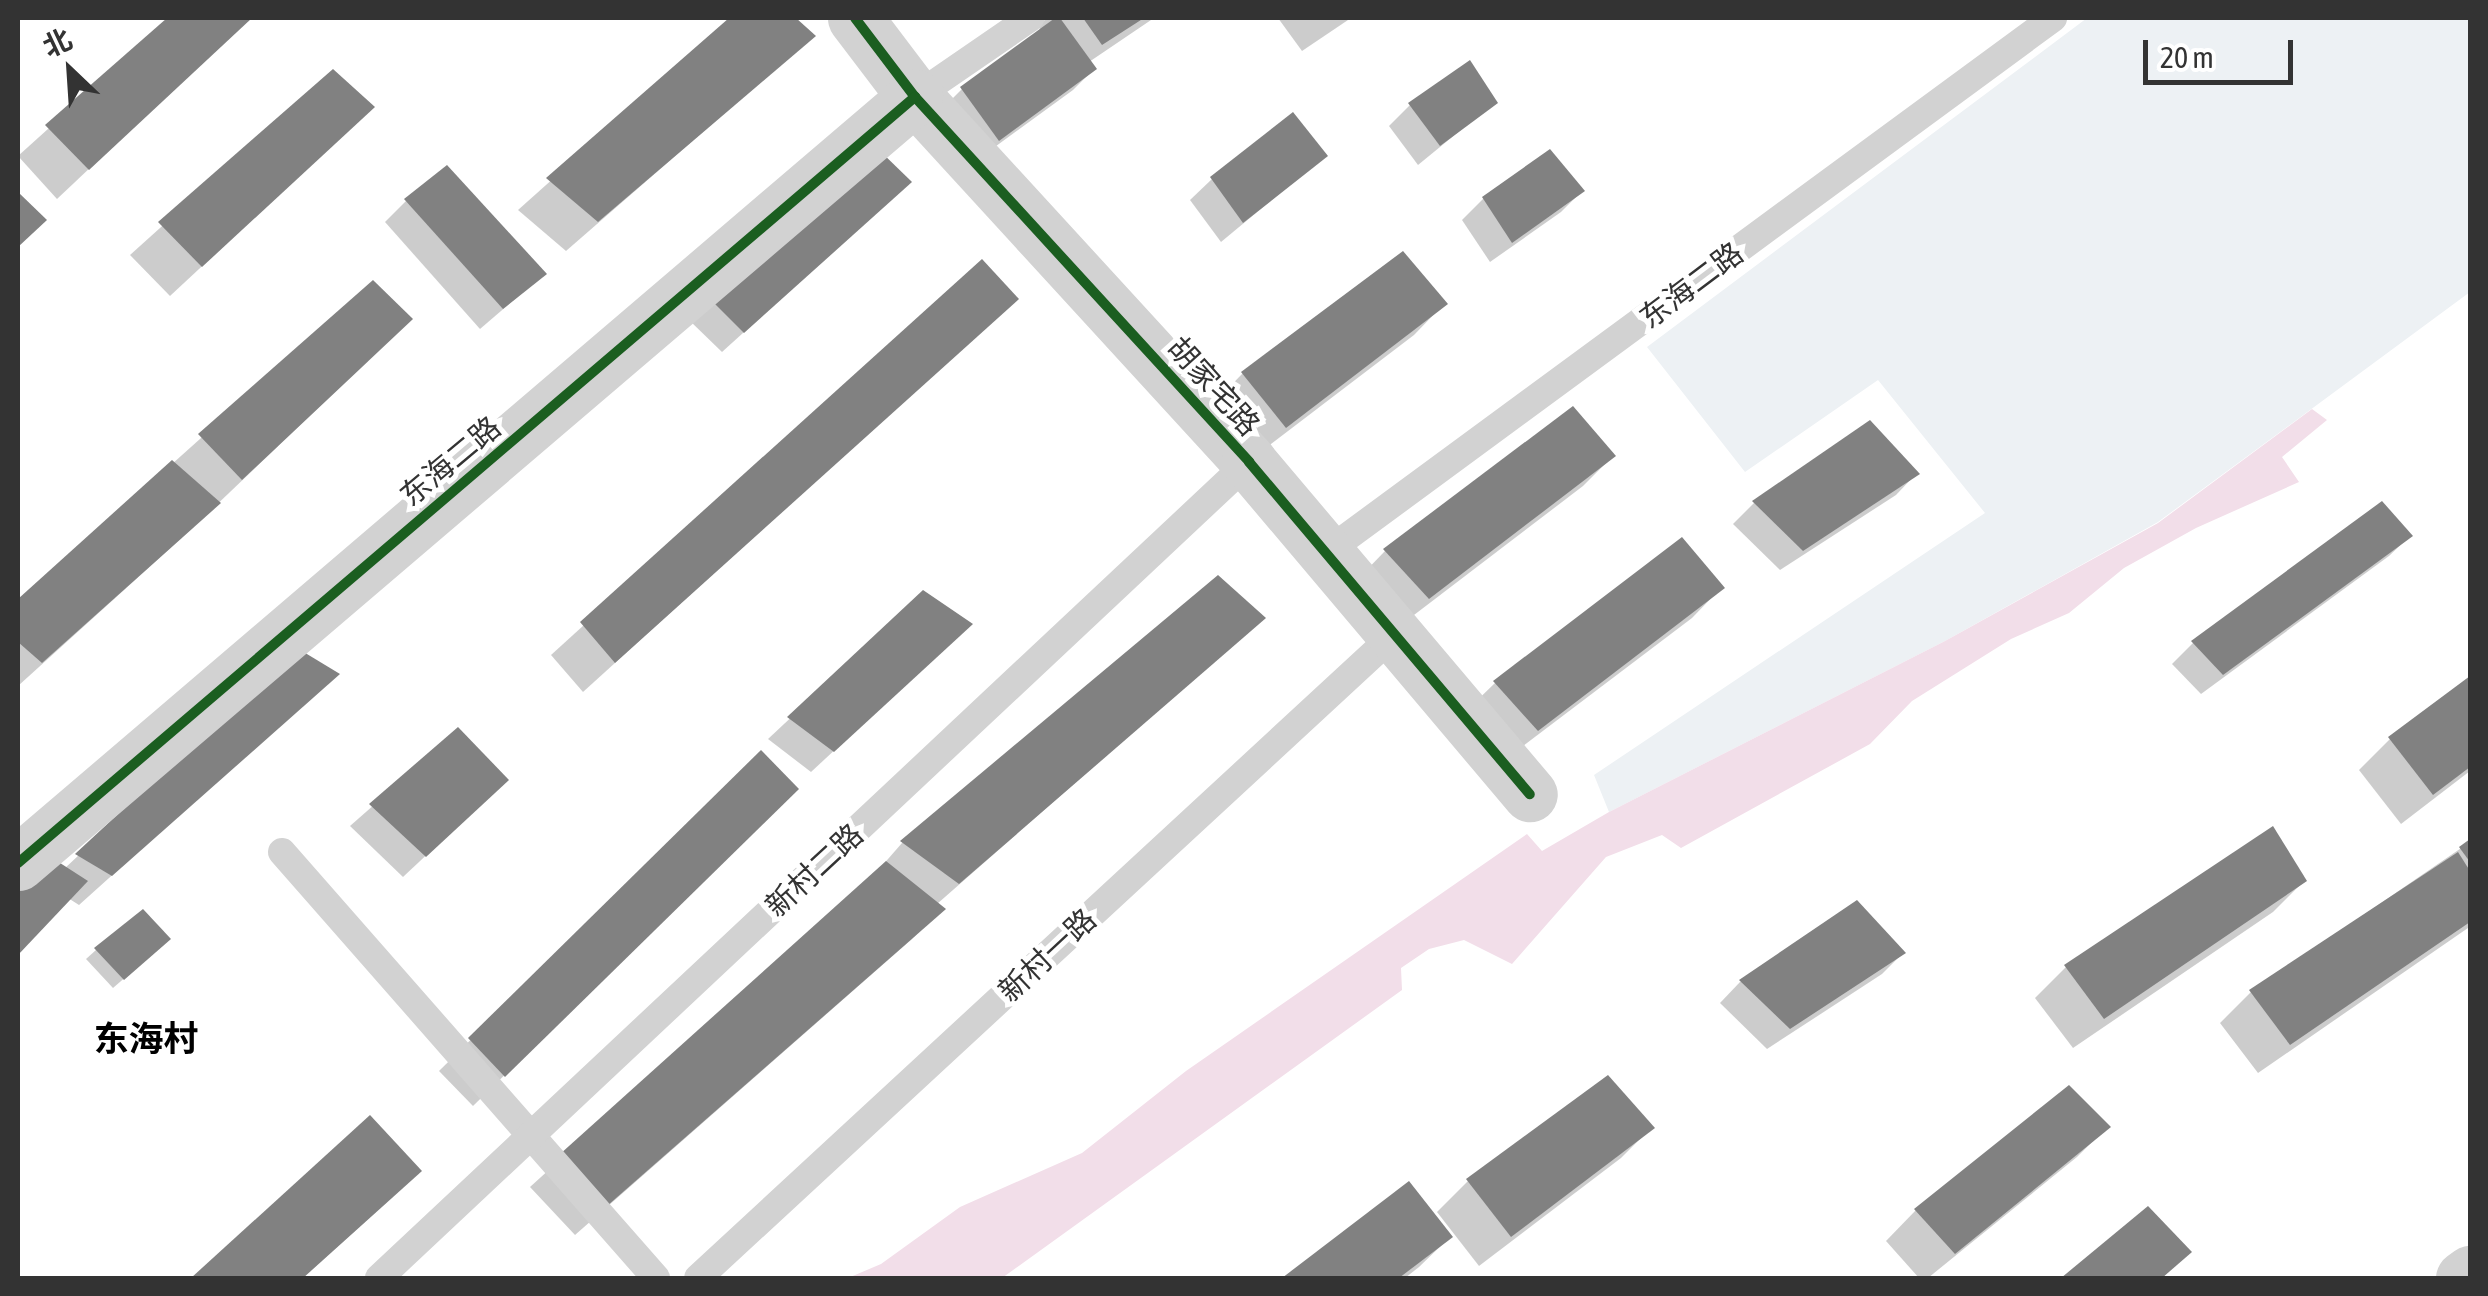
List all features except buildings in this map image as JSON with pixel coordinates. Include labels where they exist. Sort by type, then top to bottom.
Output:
[{"type":"street","name":"胡家宅路","points":[[855,18],[915,97],[1328,551],[1530,794]]},
{"type":"street","name":"东海二路","points":[[18,863],[915,97]]},
{"type":"street","points":[[2463,1278],[2470,1274]]},
{"type":"lane","name":"东海二路","points":[[915,97],[1030,18]]},
{"type":"lane","name":"东海二路","points":[[1328,551],[2053,18]]},
{"type":"lane","name":"新村二路","points":[[379,1278],[1249,462]]},
{"type":"lane","name":"新村一路","points":[[698,1278],[1396,633]]},
{"type":"lane","points":[[282,852],[656,1278]]},
{"type":"shaded area","points":[[2087,18],[2470,18],[2470,292],[2158,522],[1945,641],[1609,812],[1594,775],[1985,513],[1878,380],[1745,472],[1647,347]]},
{"type":"shaded area","points":[[2312,409],[2327,420],[2282,457],[2299,482],[2196,528],[2124,568],[2069,613],[2011,639],[1912,701],[1870,744],[1681,848],[1662,835],[1606,857],[1512,964],[1464,940],[1429,949],[1401,968],[1402,990],[1002,1278],[848,1278],[881,1264],[960,1207],[1082,1153],[1186,1071],[1527,834],[1542,851],[1609,812],[1945,641],[2158,523]]},
{"type":"cycle path","points":[[855,18],[915,97],[1249,462],[1530,794]]},
{"type":"cycle path","points":[[18,863],[915,97]]},
{"type":"district","name":"东海村","points":[[146,1038]]}]
